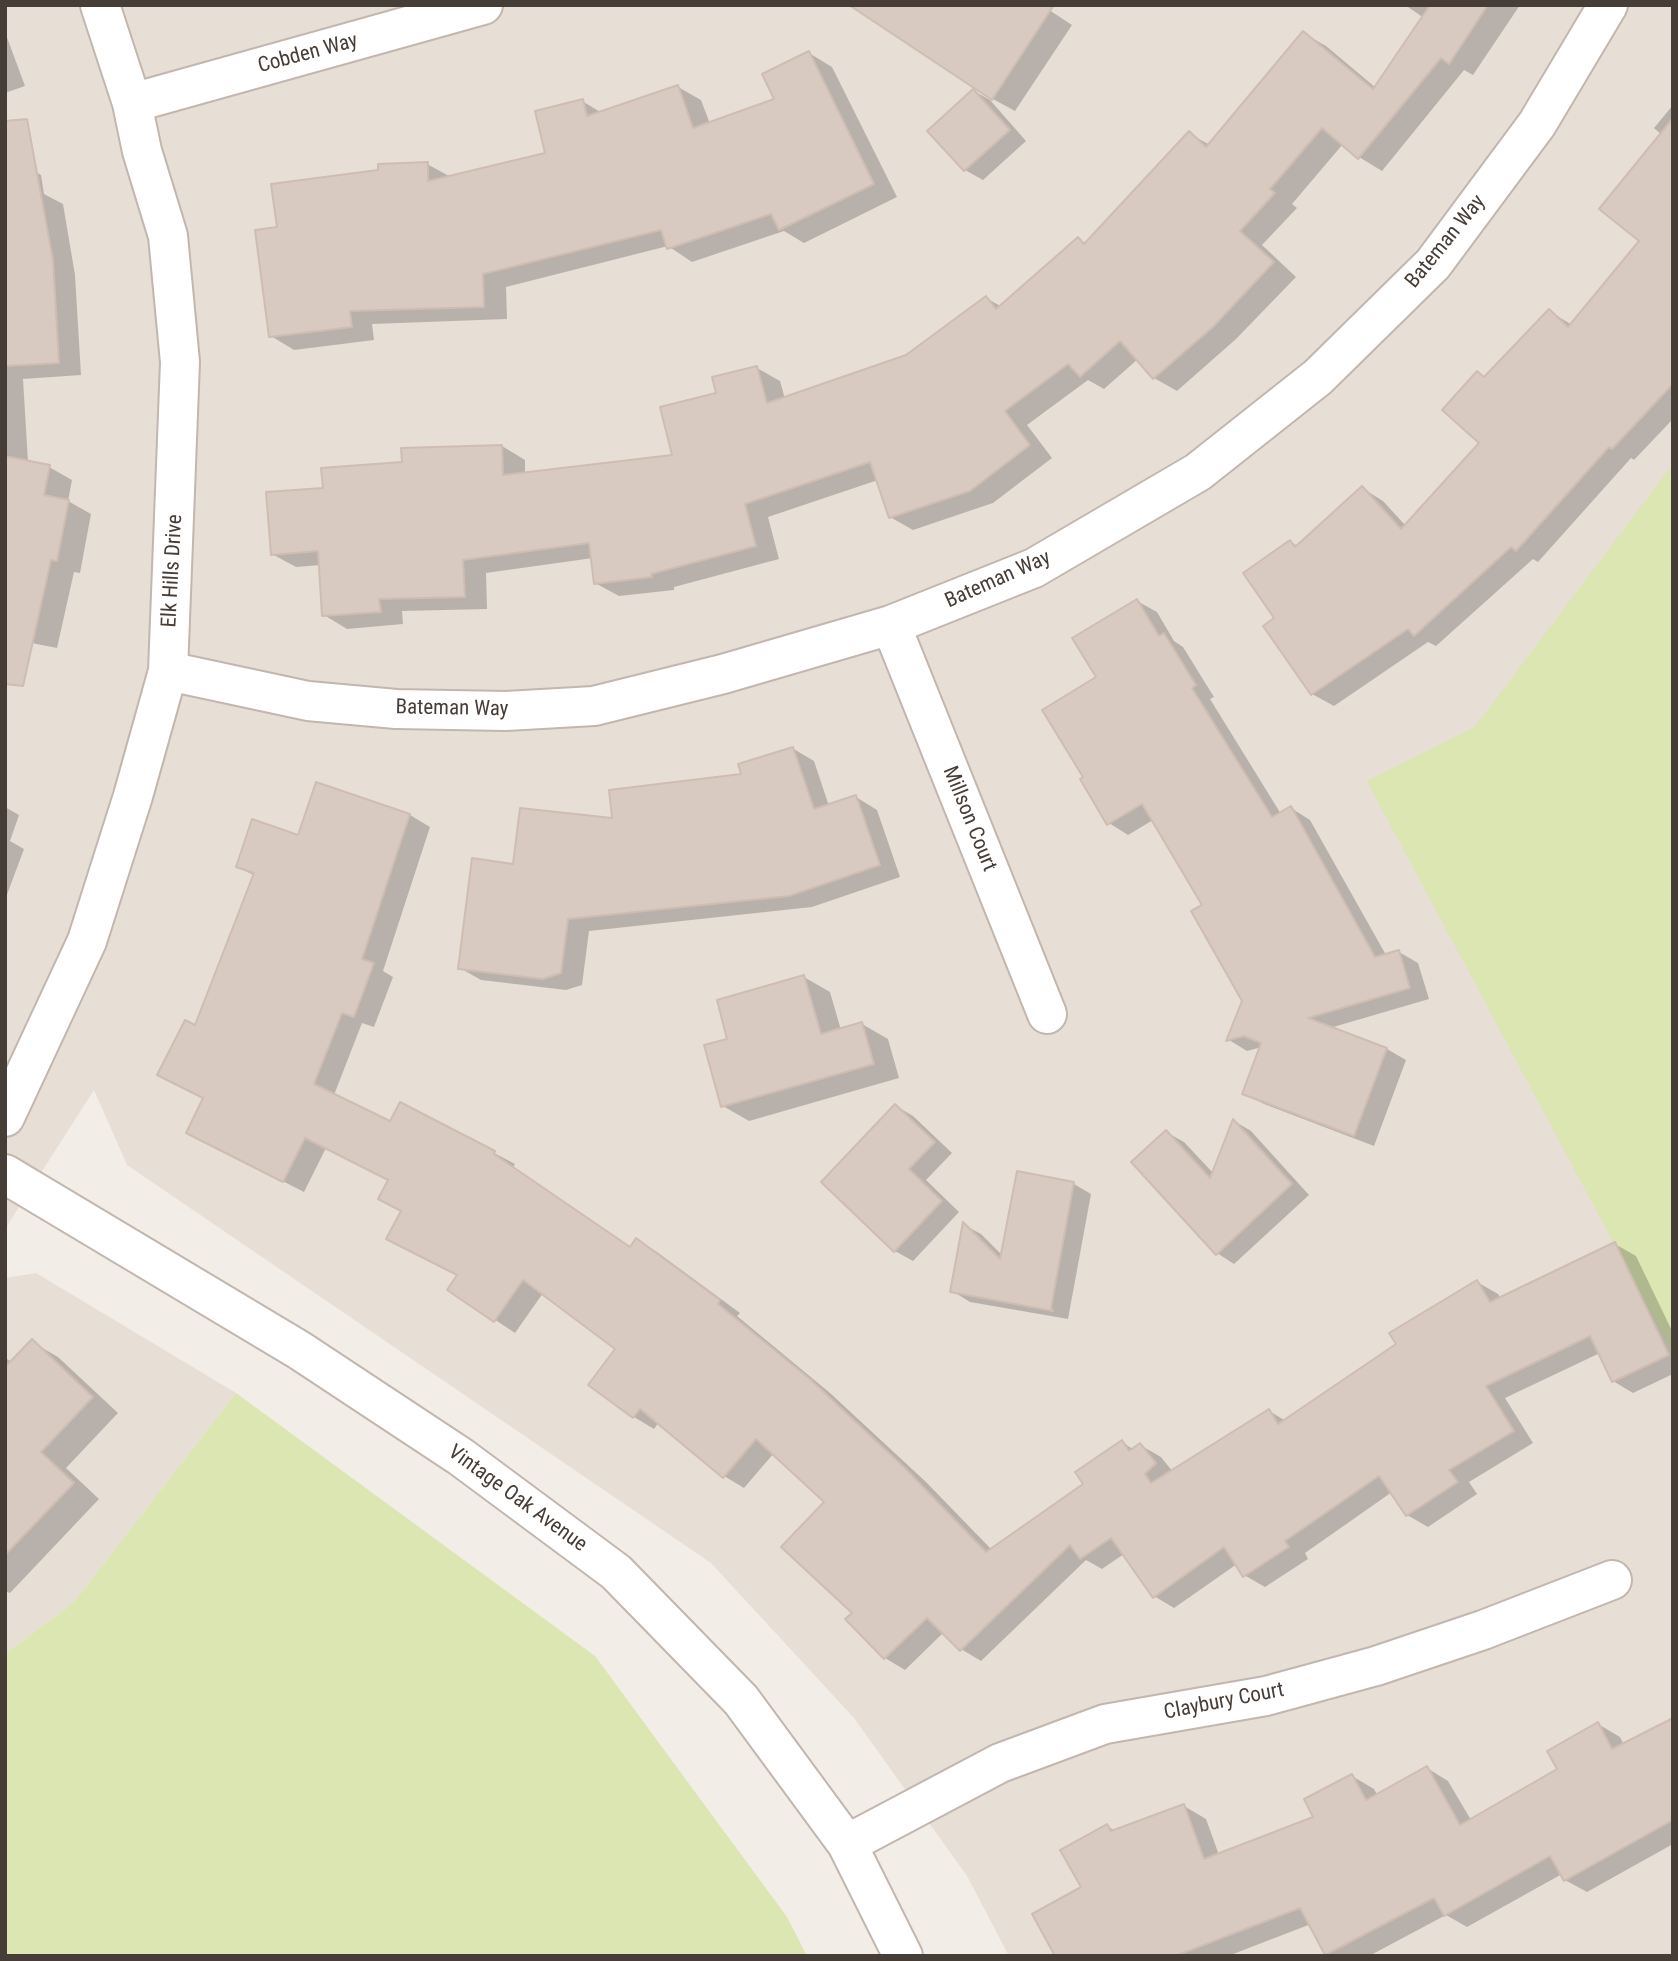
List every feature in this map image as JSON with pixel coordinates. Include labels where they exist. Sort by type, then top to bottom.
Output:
[{"type":"street","name":"Elk Hills Drive","points":[[5,1117],[88,941],[168,671],[180,362],[168,236],[142,151],[132,103],[100,5]]},
{"type":"street","name":"Cobden Way","points":[[132,103],[484,5]]},
{"type":"street","name":"Bateman Way","points":[[168,671],[308,701],[396,709],[506,711],[594,706],[723,674],[891,625],[1034,568],[1198,472],[1318,377],[1433,264],[1537,124],[1608,5]]},
{"type":"street","name":"Millson Court","points":[[891,625],[1047,1014]]},
{"type":"street","name":"Vintage Oak Avenue","points":[[5,1174],[299,1350],[461,1457],[616,1572],[741,1700],[846,1844],[903,1956]]},
{"type":"street","name":"Claybury Court","points":[[846,1844],[1000,1763],[1105,1724],[1266,1696],[1363,1669],[1483,1630],[1612,1580]]},
{"type":"shaded area","points":[[5,5],[1673,5],[1673,1956],[1009,1956],[967,1876],[854,1718],[711,1563],[127,1165],[94,1090],[5,1229]]},
{"type":"shaded area","points":[[36,1273],[236,1393],[74,1602],[5,1654],[5,1278]]},
{"type":"green space","points":[[1673,464],[1673,1354],[1367,781],[1475,727]]},
{"type":"green space","points":[[236,1393],[595,1656],[787,1917],[807,1956],[5,1956],[5,1654],[74,1602]]},
{"type":"building","points":[[849,5],[1054,5],[992,100]]},
{"type":"building","points":[[1430,5],[1488,5],[1449,64],[1441,58],[1358,159],[1322,128],[1270,189],[1275,193],[1240,231],[1274,262],[1213,327],[1153,379],[1120,341],[1080,377],[1068,364],[1005,411],[1030,445],[970,491],[889,518],[870,462],[745,504],[756,546],[651,574],[652,577],[594,584],[589,543],[463,560],[465,597],[379,599],[381,612],[322,616],[318,551],[271,555],[266,492],[323,488],[321,468],[402,462],[401,448],[502,445],[503,475],[672,455],[660,407],[716,393],[712,377],[757,366],[767,403],[906,355],[986,296],[996,309],[1078,237],[1084,244],[1189,131],[1206,147],[1303,31],[1373,89]]},
{"type":"building","points":[[809,51],[874,184],[779,230],[771,214],[667,249],[661,230],[483,274],[484,307],[350,311],[352,327],[269,337],[255,230],[277,227],[271,184],[378,170],[378,164],[428,162],[428,181],[545,153],[535,111],[583,99],[587,116],[678,85],[693,128],[774,99],[762,74]]},
{"type":"building","points":[[973,89],[1010,130],[964,171],[927,131]]},
{"type":"building","points":[[1673,118],[1673,384],[1612,449],[1609,447],[1516,551],[1511,547],[1414,636],[1408,629],[1311,695],[1263,626],[1274,618],[1243,573],[1290,540],[1295,547],[1362,486],[1401,529],[1479,443],[1442,410],[1477,371],[1484,377],[1549,309],[1568,327],[1639,241],[1599,209]]},
{"type":"building","points":[[27,119],[53,260],[59,363],[5,366],[5,121]]},
{"type":"building","points":[[5,456],[50,465],[44,495],[69,500],[57,561],[51,560],[23,686],[5,684]]},
{"type":"building","points":[[1137,599],[1159,636],[1164,633],[1196,685],[1192,688],[1272,817],[1291,806],[1375,957],[1399,950],[1410,988],[1308,1018],[1387,1048],[1354,1136],[1242,1094],[1261,1043],[1244,1036],[1226,1041],[1242,1001],[1191,911],[1202,905],[1142,804],[1107,825],[1080,779],[1083,777],[1042,710],[1096,677],[1072,638]]},
{"type":"building","points":[[793,747],[814,809],[856,795],[880,865],[789,896],[568,919],[561,973],[543,979],[458,969],[472,858],[513,864],[520,808],[612,818],[609,790],[741,774],[738,764]]},
{"type":"building","points":[[316,782],[410,814],[362,959],[374,963],[354,1017],[342,1013],[314,1084],[390,1121],[400,1102],[495,1151],[494,1154],[630,1247],[636,1238],[720,1300],[718,1304],[810,1379],[905,1468],[986,1552],[1083,1484],[1075,1472],[1122,1440],[1129,1451],[1140,1443],[1156,1463],[1145,1474],[1151,1483],[1269,1409],[1278,1424],[1396,1344],[1389,1333],[1477,1280],[1490,1302],[1615,1242],[1669,1355],[1612,1382],[1590,1336],[1486,1386],[1514,1431],[1449,1470],[1458,1482],[1406,1516],[1379,1476],[1285,1541],[1289,1547],[1243,1577],[1224,1547],[1153,1598],[1111,1538],[1080,1559],[1070,1545],[960,1651],[927,1618],[884,1659],[845,1619],[852,1613],[781,1547],[824,1502],[756,1439],[723,1478],[640,1409],[633,1418],[588,1385],[615,1349],[523,1280],[494,1322],[447,1290],[457,1275],[386,1239],[401,1211],[378,1199],[388,1180],[305,1138],[283,1182],[186,1133],[203,1098],[157,1075],[185,1020],[195,1025],[254,873],[236,867],[252,819],[298,835]]},
{"type":"building","points":[[804,975],[821,1034],[862,1022],[874,1064],[721,1107],[704,1045],[727,1039],[717,1000]]},
{"type":"building","points":[[895,1104],[935,1142],[909,1169],[942,1201],[894,1252],[821,1182]]},
{"type":"building","points":[[1233,1119],[1292,1184],[1216,1255],[1131,1162],[1166,1130],[1210,1178]]},
{"type":"building","points":[[1017,1171],[1074,1182],[1051,1308],[1053,1311],[950,1292],[963,1222],[1000,1259]]},
{"type":"building","points":[[32,1339],[93,1397],[41,1452],[74,1483],[5,1555],[5,1367]]},
{"type":"building","points":[[1673,1718],[1673,1820],[1564,1881],[1550,1856],[1444,1916],[1434,1898],[1325,1955],[1300,1908],[1175,1956],[1055,1956],[1032,1914],[1081,1887],[1060,1850],[1107,1824],[1111,1831],[1184,1804],[1204,1859],[1313,1817],[1304,1799],[1352,1774],[1366,1800],[1427,1766],[1460,1825],[1557,1769],[1547,1751],[1598,1722],[1612,1749]]}]
